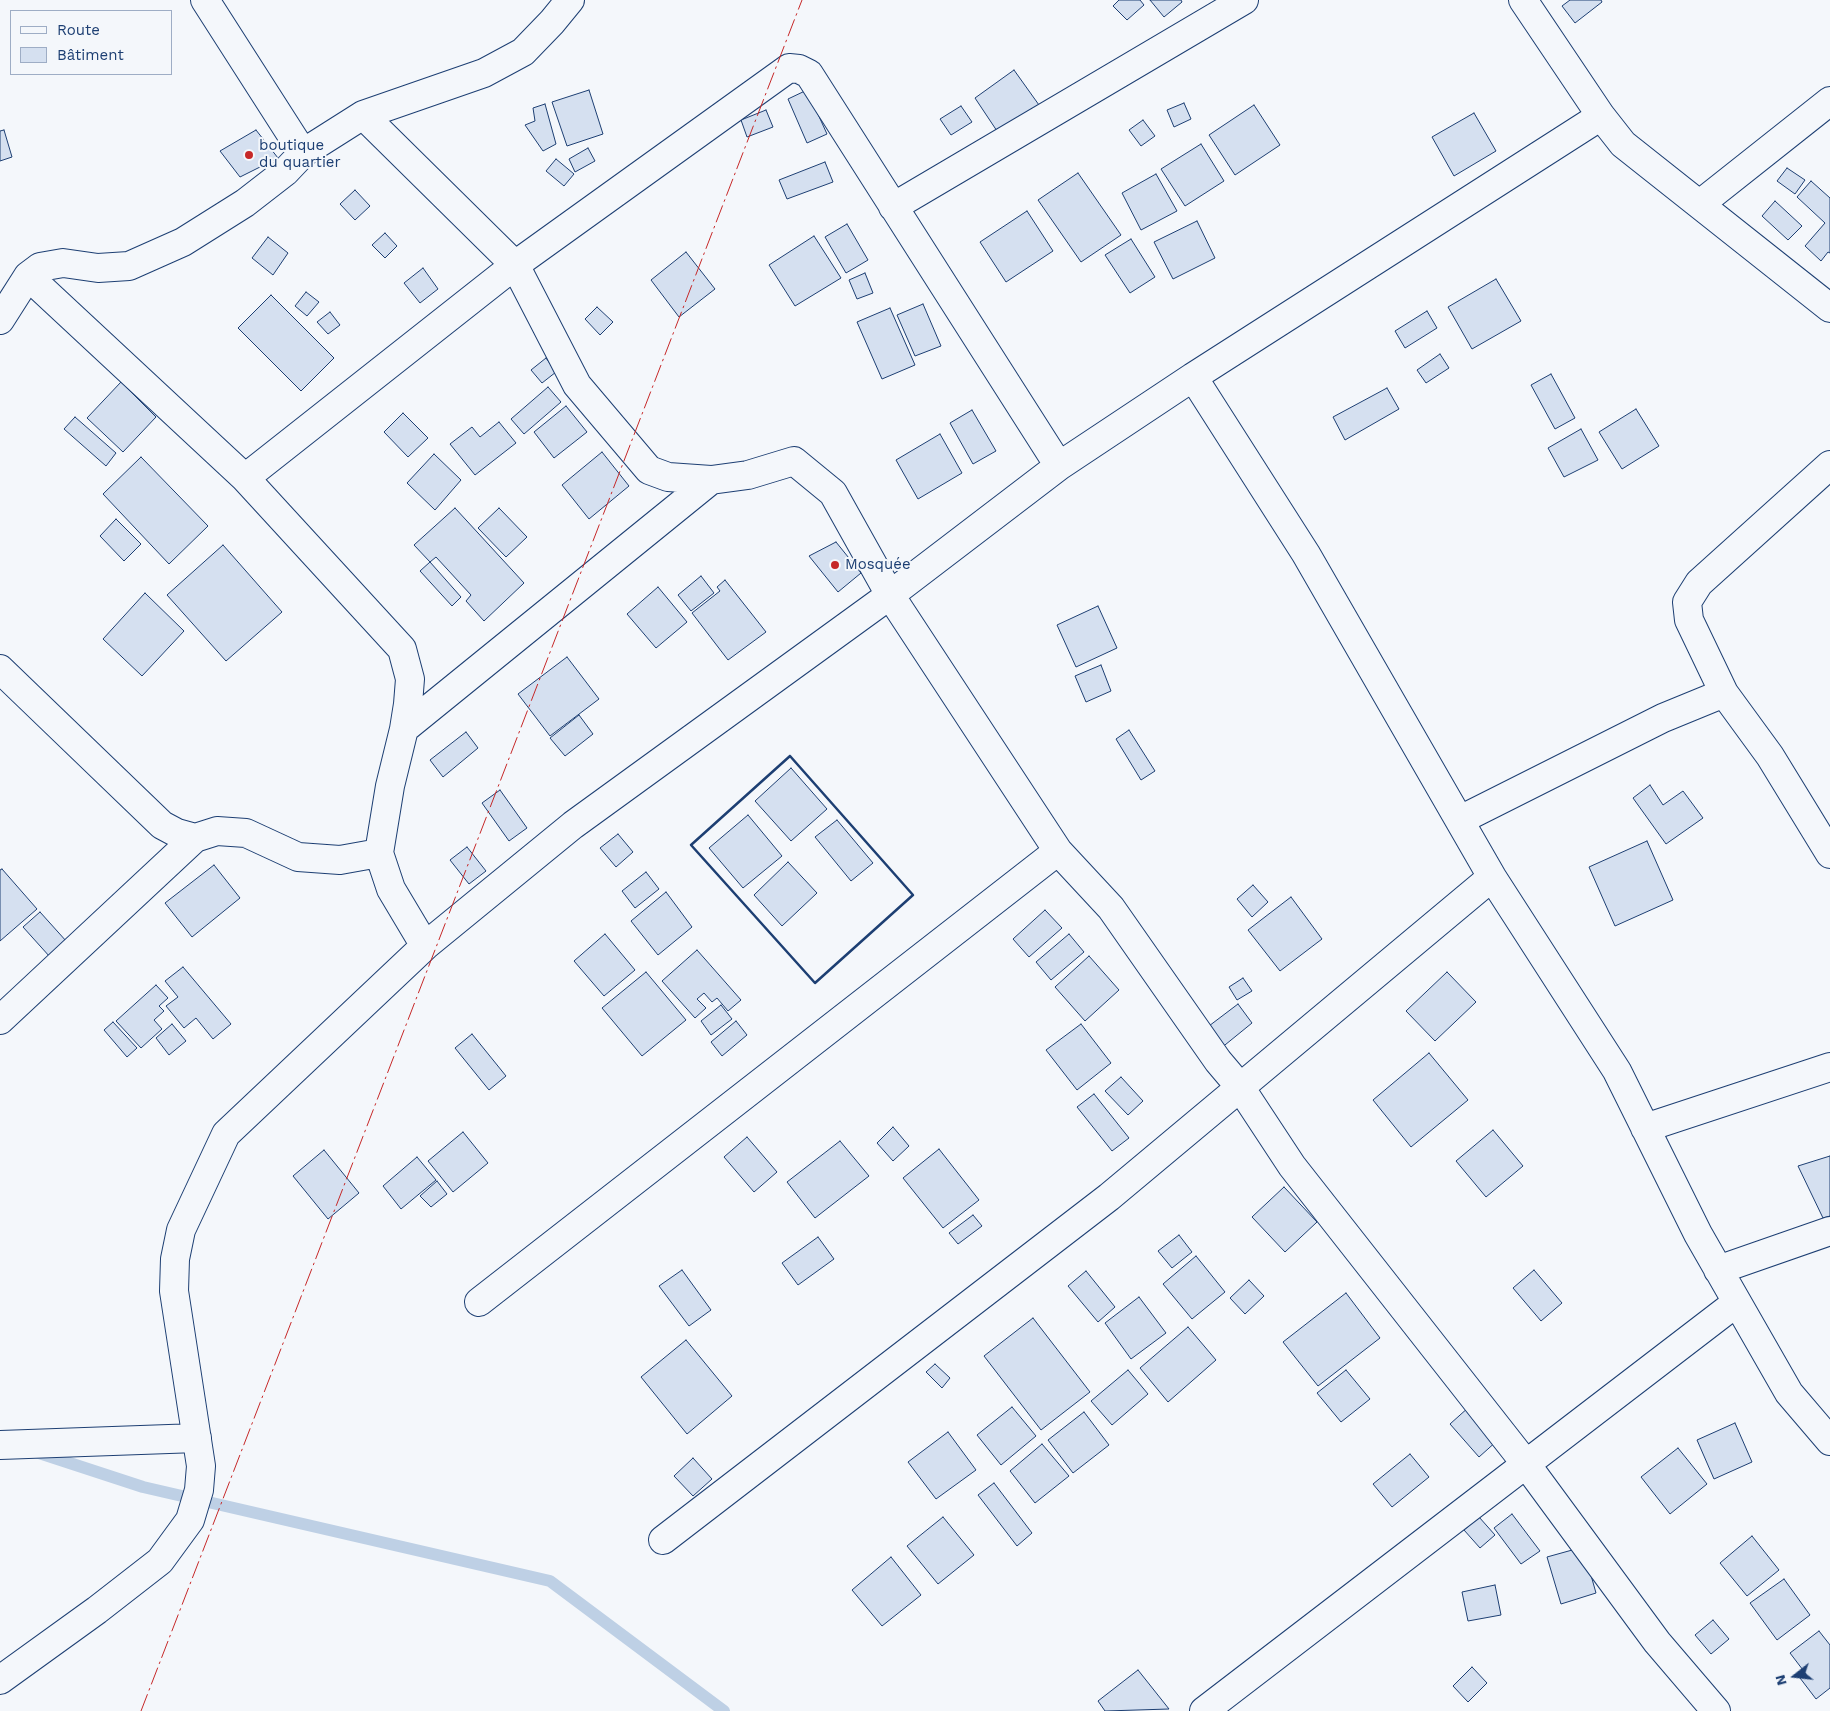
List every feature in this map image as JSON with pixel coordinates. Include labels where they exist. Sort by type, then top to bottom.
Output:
[{"type":"street","points":[[205,0],[303,153]]},
{"type":"street","points":[[0,320],[28,276],[40,267],[63,263],[98,268],[130,266],[183,242],[245,203],[285,172],[303,153],[363,114],[484,73],[523,52],[570,0]]},
{"type":"street","points":[[893,207],[1244,0]]},
{"type":"street","points":[[1523,0],[1601,116],[1623,144],[1830,308]]},
{"type":"street","points":[[245,478],[515,265],[789,68],[799,69],[809,74],[1059,466]]},
{"type":"street","points":[[1700,204],[1830,102]]},
{"type":"street","points":[[363,114],[515,265],[577,385],[649,470],[668,477],[711,480],[748,475],[794,461],[833,493],[890,595],[1058,851],[1111,908],[1218,1061],[1240,1087],[1292,1166],[1526,1464],[1656,1642],[1716,1711]]},
{"type":"street","points":[[0,1680],[97,1610],[160,1561],[190,1520],[199,1490],[201,1466],[174,1291],[175,1258],[185,1222],[226,1134],[424,946],[573,825],[890,595],[1059,466],[1193,377],[1601,116]]},
{"type":"street","points":[[28,276],[245,478],[402,650],[410,679],[404,729],[390,786],[379,853],[391,889],[424,946]]},
{"type":"street","points":[[1193,377],[1306,554],[1492,878],[1617,1071],[1718,1270],[1789,1393],[1830,1441]]},
{"type":"street","points":[[1830,465],[1699,583],[1687,602],[1689,620],[1724,693],[1770,756],[1830,854]]},
{"type":"street","points":[[404,729],[711,480]]},
{"type":"street","points":[[0,669],[162,825],[177,833],[196,838]]},
{"type":"street","points":[[1460,820],[1663,718],[1724,693]]},
{"type":"street","points":[[0,1020],[196,838],[217,831],[246,832],[298,857],[340,860],[379,853]]},
{"type":"street","points":[[479,1302],[1058,851]]},
{"type":"street","points":[[663,1540],[1109,1197],[1492,878]]},
{"type":"street","points":[[1645,1128],[1830,1067]]},
{"type":"street","points":[[1718,1270],[1830,1231]]},
{"type":"street","points":[[1204,1711],[1736,1303]]},
{"type":"street","points":[[0,1445],[197,1438]]},
{"type":"building","points":[[1119,0],[1140,0],[1144,5],[1127,20],[1113,6]]},
{"type":"building","points":[[1150,0],[1181,0],[1182,2],[1164,17]]},
{"type":"building","points":[[1570,0],[1601,0],[1602,2],[1575,23],[1562,6]]},
{"type":"building","points":[[1014,70],[1039,105],[999,134],[975,98]]},
{"type":"building","points":[[589,90],[603,134],[567,146],[552,102]]},
{"type":"building","points":[[807,90],[827,134],[807,143],[788,99]]},
{"type":"building","points":[[1184,103],[1191,119],[1174,127],[1167,110]]},
{"type":"building","points":[[545,104],[556,144],[543,151],[525,125],[535,121],[533,108]]},
{"type":"building","points":[[1254,105],[1280,145],[1235,175],[1209,135]]},
{"type":"building","points":[[961,106],[972,122],[951,135],[940,119]]},
{"type":"building","points":[[766,110],[773,127],[747,137],[741,120]]},
{"type":"building","points":[[1474,113],[1496,151],[1454,176],[1432,137]]},
{"type":"building","points":[[1143,120],[1155,136],[1141,146],[1129,130]]},
{"type":"building","points":[[4,130],[12,157],[0,161],[0,131]]},
{"type":"building","name":"boutique du quartier","points":[[256,130],[278,158],[240,177],[220,151]]},
{"type":"building","points":[[1201,144],[1224,181],[1185,206],[1161,169]]},
{"type":"building","points":[[588,148],[595,161],[575,172],[569,159]]},
{"type":"building","points":[[556,159],[574,174],[564,186],[546,171]]},
{"type":"building","points":[[825,162],[833,182],[787,199],[779,180]]},
{"type":"building","points":[[1787,168],[1805,180],[1795,194],[1777,181]]},
{"type":"building","points":[[1078,173],[1121,235],[1081,262],[1038,200]]},
{"type":"building","points":[[1156,174],[1177,211],[1141,230],[1122,193]]},
{"type":"building","points":[[1811,181],[1830,198],[1830,253],[1828,252],[1821,261],[1805,246],[1825,223],[1797,197]]},
{"type":"building","points":[[355,190],[370,206],[355,220],[340,204]]},
{"type":"building","points":[[1775,201],[1802,226],[1788,240],[1762,216]]},
{"type":"building","points":[[1027,211],[1053,251],[1006,282],[980,242]]},
{"type":"building","points":[[1197,221],[1215,258],[1173,279],[1154,242]]},
{"type":"building","points":[[847,224],[868,260],[846,273],[825,237]]},
{"type":"building","points":[[385,233],[397,246],[385,258],[372,245]]},
{"type":"building","points":[[814,236],[841,278],[795,306],[769,265]]},
{"type":"building","points":[[268,237],[288,253],[273,275],[252,258]]},
{"type":"building","points":[[1131,239],[1155,277],[1130,293],[1105,255]]},
{"type":"building","points":[[686,252],[715,289],[679,317],[651,280]]},
{"type":"building","points":[[423,268],[438,289],[420,303],[404,283]]},
{"type":"building","points":[[865,273],[873,293],[857,299],[849,280]]},
{"type":"building","points":[[1496,279],[1521,321],[1472,349],[1448,307]]},
{"type":"building","points":[[306,292],[319,302],[307,316],[295,306]]},
{"type":"building","points":[[271,295],[334,358],[301,391],[238,328]]},
{"type":"building","points":[[923,304],[941,346],[915,356],[897,315]]},
{"type":"building","points":[[597,307],[613,322],[600,335],[585,319]]},
{"type":"building","points":[[890,308],[915,365],[882,379],[857,322]]},
{"type":"building","points":[[1427,311],[1437,328],[1405,348],[1395,331]]},
{"type":"building","points":[[330,312],[340,325],[328,334],[317,322]]},
{"type":"building","points":[[1440,354],[1449,368],[1426,383],[1417,370]]},
{"type":"building","points":[[546,358],[556,372],[542,383],[531,370]]},
{"type":"building","points":[[1551,374],[1575,418],[1555,429],[1531,385]]},
{"type":"building","points":[[121,382],[156,417],[123,452],[87,418]]},
{"type":"building","points":[[548,387],[561,402],[524,434],[511,419]]},
{"type":"building","points":[[1387,388],[1399,409],[1345,440],[1333,417]]},
{"type":"building","points":[[566,406],[587,432],[554,458],[534,432]]},
{"type":"building","points":[[1636,409],[1659,446],[1622,469],[1599,432]]},
{"type":"building","points":[[972,410],[996,451],[973,464],[950,423]]},
{"type":"building","points":[[403,413],[428,438],[408,457],[384,432]]},
{"type":"building","points":[[75,417],[116,453],[106,466],[64,429]]},
{"type":"building","points":[[499,422],[516,443],[475,475],[450,444],[472,427],[480,437]]},
{"type":"building","points":[[1581,429],[1598,460],[1564,477],[1548,448]]},
{"type":"building","points":[[940,434],[962,473],[918,499],[896,460]]},
{"type":"building","points":[[602,452],[629,486],[589,519],[562,485]]},
{"type":"building","points":[[434,454],[461,480],[435,510],[407,483]]},
{"type":"building","points":[[141,457],[208,526],[169,564],[103,494]]},
{"type":"building","points":[[455,508],[524,583],[484,621],[466,601],[471,595],[436,557],[430,562],[414,545]]},
{"type":"building","points":[[499,508],[527,537],[506,557],[478,528]]},
{"type":"building","points":[[116,519],[141,544],[124,561],[100,536]]},
{"type":"building","name":"Mosquée","points":[[836,542],[861,573],[838,592],[809,556]]},
{"type":"building","points":[[223,545],[282,612],[226,661],[167,595]]},
{"type":"building","points":[[430,562],[461,597],[452,606],[420,571]]},
{"type":"building","points":[[701,576],[714,593],[691,611],[678,595]]},
{"type":"building","points":[[725,580],[766,632],[728,660],[692,613],[720,591],[717,587]]},
{"type":"building","points":[[658,587],[687,622],[656,648],[627,614]]},
{"type":"building","points":[[145,593],[184,631],[142,676],[103,639]]},
{"type":"building","points":[[1098,606],[1117,648],[1076,667],[1057,625]]},
{"type":"building","points":[[567,657],[599,699],[550,736],[518,694]]},
{"type":"building","points":[[1101,665],[1111,691],[1086,702],[1075,676]]},
{"type":"building","points":[[579,715],[593,734],[565,756],[550,738]]},
{"type":"building","points":[[1129,730],[1155,771],[1141,780],[1116,739]]},
{"type":"building","points":[[466,732],[478,748],[443,777],[430,760]]},
{"type":"building","points":[[791,768],[827,809],[791,841],[755,801]]},
{"type":"building","points":[[1650,785],[1663,805],[1683,791],[1703,818],[1666,844],[1633,798]]},
{"type":"building","points":[[500,790],[527,828],[509,841],[482,803]]},
{"type":"building","points":[[748,815],[782,856],[743,888],[709,848]]},
{"type":"building","points":[[837,820],[873,863],[851,881],[815,837]]},
{"type":"building","points":[[618,834],[633,852],[616,867],[600,848]]},
{"type":"building","points":[[1647,841],[1673,900],[1615,926],[1589,867]]},
{"type":"building","points":[[467,847],[486,871],[469,884],[450,860]]},
{"type":"building","points":[[788,862],[817,893],[782,926],[754,895]]},
{"type":"building","points":[[214,865],[240,898],[192,937],[165,903]]},
{"type":"building","points":[[2,869],[37,909],[0,941],[0,870]]},
{"type":"building","points":[[646,872],[659,889],[635,908],[622,891]]},
{"type":"building","points":[[1253,885],[1268,902],[1252,917],[1237,899]]},
{"type":"building","points":[[666,892],[692,927],[658,955],[631,921]]},
{"type":"building","points":[[1291,897],[1322,939],[1280,971],[1248,930]]},
{"type":"building","points":[[1045,910],[1062,928],[1029,957],[1013,939]]},
{"type":"building","points":[[40,912],[67,942],[50,957],[23,927]]},
{"type":"building","points":[[605,934],[635,970],[604,996],[574,961]]},
{"type":"building","points":[[1069,934],[1084,952],[1051,980],[1036,962]]},
{"type":"building","points":[[697,950],[741,1000],[728,1011],[717,998],[712,1002],[704,993],[697,999],[706,1008],[695,1018],[662,981]]},
{"type":"building","points":[[1089,956],[1119,990],[1085,1021],[1055,987]]},
{"type":"building","points":[[183,967],[231,1024],[213,1039],[196,1018],[184,1028],[166,1006],[178,997],[165,981]]},
{"type":"building","points":[[646,972],[686,1020],[642,1056],[602,1008]]},
{"type":"building","points":[[1447,972],[1476,1002],[1435,1041],[1406,1011]]},
{"type":"building","points":[[1243,978],[1252,991],[1237,1000],[1229,987]]},
{"type":"building","points":[[156,985],[168,998],[159,1006],[164,1011],[154,1020],[162,1029],[141,1048],[116,1021]]},
{"type":"building","points":[[1238,1004],[1252,1023],[1220,1049],[1205,1029]]},
{"type":"building","points":[[721,1005],[732,1019],[711,1035],[701,1021]]},
{"type":"building","points":[[736,1021],[747,1035],[722,1056],[711,1042]]},
{"type":"building","points":[[113,1022],[137,1048],[127,1057],[104,1030]]},
{"type":"building","points":[[172,1024],[186,1041],[169,1055],[156,1038]]},
{"type":"building","points":[[1081,1024],[1111,1063],[1077,1090],[1046,1050]]},
{"type":"building","points":[[472,1034],[506,1076],[489,1090],[455,1048]]},
{"type":"building","points":[[1429,1053],[1468,1100],[1411,1147],[1373,1100]]},
{"type":"building","points":[[1121,1077],[1143,1101],[1128,1115],[1105,1091]]},
{"type":"building","points":[[1094,1094],[1129,1138],[1112,1151],[1077,1107]]},
{"type":"building","points":[[893,1127],[909,1146],[893,1161],[877,1143]]},
{"type":"building","points":[[1493,1130],[1523,1166],[1486,1197],[1456,1161]]},
{"type":"building","points":[[463,1132],[488,1163],[453,1192],[428,1161]]},
{"type":"building","points":[[747,1137],[777,1172],[754,1192],[724,1157]]},
{"type":"building","points":[[840,1141],[869,1176],[815,1218],[787,1182]]},
{"type":"building","points":[[939,1149],[979,1200],[943,1228],[903,1178]]},
{"type":"building","points":[[324,1150],[359,1193],[328,1219],[293,1176]]},
{"type":"building","points":[[1830,1156],[1830,1216],[1823,1218],[1798,1166]]},
{"type":"building","points":[[417,1157],[436,1180],[401,1209],[383,1186]]},
{"type":"building","points":[[437,1181],[447,1194],[431,1207],[420,1196]]},
{"type":"building","points":[[1284,1187],[1317,1222],[1285,1252],[1252,1217]]},
{"type":"building","points":[[973,1215],[982,1226],[958,1244],[949,1233]]},
{"type":"building","points":[[1179,1235],[1192,1252],[1172,1268],[1158,1251]]},
{"type":"building","points":[[818,1237],[834,1259],[798,1285],[782,1263]]},
{"type":"building","points":[[1196,1256],[1225,1292],[1192,1319],[1163,1284]]},
{"type":"building","points":[[682,1270],[711,1310],[689,1326],[659,1286]]},
{"type":"building","points":[[1534,1270],[1562,1303],[1541,1321],[1513,1288]]},
{"type":"building","points":[[1086,1271],[1115,1307],[1098,1322],[1068,1286]]},
{"type":"building","points":[[1249,1280],[1264,1296],[1245,1314],[1230,1298]]},
{"type":"building","points":[[1346,1293],[1380,1338],[1318,1386],[1283,1342]]},
{"type":"building","points":[[1139,1297],[1166,1333],[1131,1359],[1105,1323]]},
{"type":"building","points":[[1033,1318],[1090,1392],[1041,1430],[984,1356]]},
{"type":"building","points":[[1188,1327],[1216,1360],[1168,1402],[1140,1368]]},
{"type":"building","points":[[686,1340],[732,1396],[687,1434],[641,1377]]},
{"type":"building","points":[[935,1364],[950,1378],[942,1388],[926,1372]]},
{"type":"building","points":[[1128,1370],[1148,1394],[1112,1425],[1091,1401]]},
{"type":"building","points":[[1346,1370],[1370,1399],[1341,1422],[1317,1393]]},
{"type":"building","points":[[1012,1407],[1036,1436],[1001,1465],[977,1435]]},
{"type":"building","points":[[1469,1407],[1498,1440],[1479,1457],[1450,1424]]},
{"type":"building","points":[[1084,1412],[1109,1445],[1073,1473],[1048,1440]]},
{"type":"building","points":[[1735,1423],[1752,1462],[1714,1479],[1697,1440]]},
{"type":"building","points":[[948,1432],[976,1470],[936,1499],[908,1462]]},
{"type":"building","points":[[1042,1444],[1069,1476],[1035,1503],[1010,1471]]},
{"type":"building","points":[[1678,1448],[1707,1484],[1670,1514],[1641,1477]]},
{"type":"building","points":[[1410,1454],[1429,1477],[1392,1507],[1373,1484]]},
{"type":"building","points":[[693,1458],[712,1479],[693,1496],[674,1476]]},
{"type":"building","points":[[994,1483],[1032,1533],[1017,1546],[978,1495]]},
{"type":"building","points":[[1512,1514],[1540,1551],[1521,1564],[1494,1528]]},
{"type":"building","points":[[943,1517],[974,1555],[938,1584],[907,1546]]},
{"type":"building","points":[[1479,1517],[1495,1535],[1480,1548],[1464,1530]]},
{"type":"building","points":[[1752,1536],[1779,1570],[1747,1596],[1720,1563]]},
{"type":"building","points":[[1583,1547],[1596,1593],[1561,1604],[1547,1557]]},
{"type":"building","points":[[891,1557],[921,1595],[882,1626],[852,1590]]},
{"type":"building","points":[[1784,1579],[1810,1615],[1777,1640],[1750,1603]]},
{"type":"building","points":[[1495,1585],[1501,1615],[1468,1621],[1462,1592]]},
{"type":"building","points":[[1713,1620],[1729,1639],[1711,1654],[1695,1635]]},
{"type":"building","points":[[1819,1631],[1830,1645],[1830,1688],[1816,1699],[1800,1678],[1806,1674],[1790,1653]]},
{"type":"building","points":[[1472,1667],[1487,1683],[1468,1702],[1453,1686]]},
{"type":"building","points":[[1138,1670],[1169,1709],[1105,1711],[1098,1701]]},
{"type":"waterway","points":[[36,1452],[143,1487],[550,1581],[724,1711]]},
{"type":"wall","points":[[790,756],[913,895],[815,983],[691,845],[790,756]]},
{"type":"power","points":[[141,1711],[802,0]]},
{"type":"place","name":"boutique du quartier","points":[[249,155]]},
{"type":"place","name":"Mosquée","points":[[835,565]]}]
